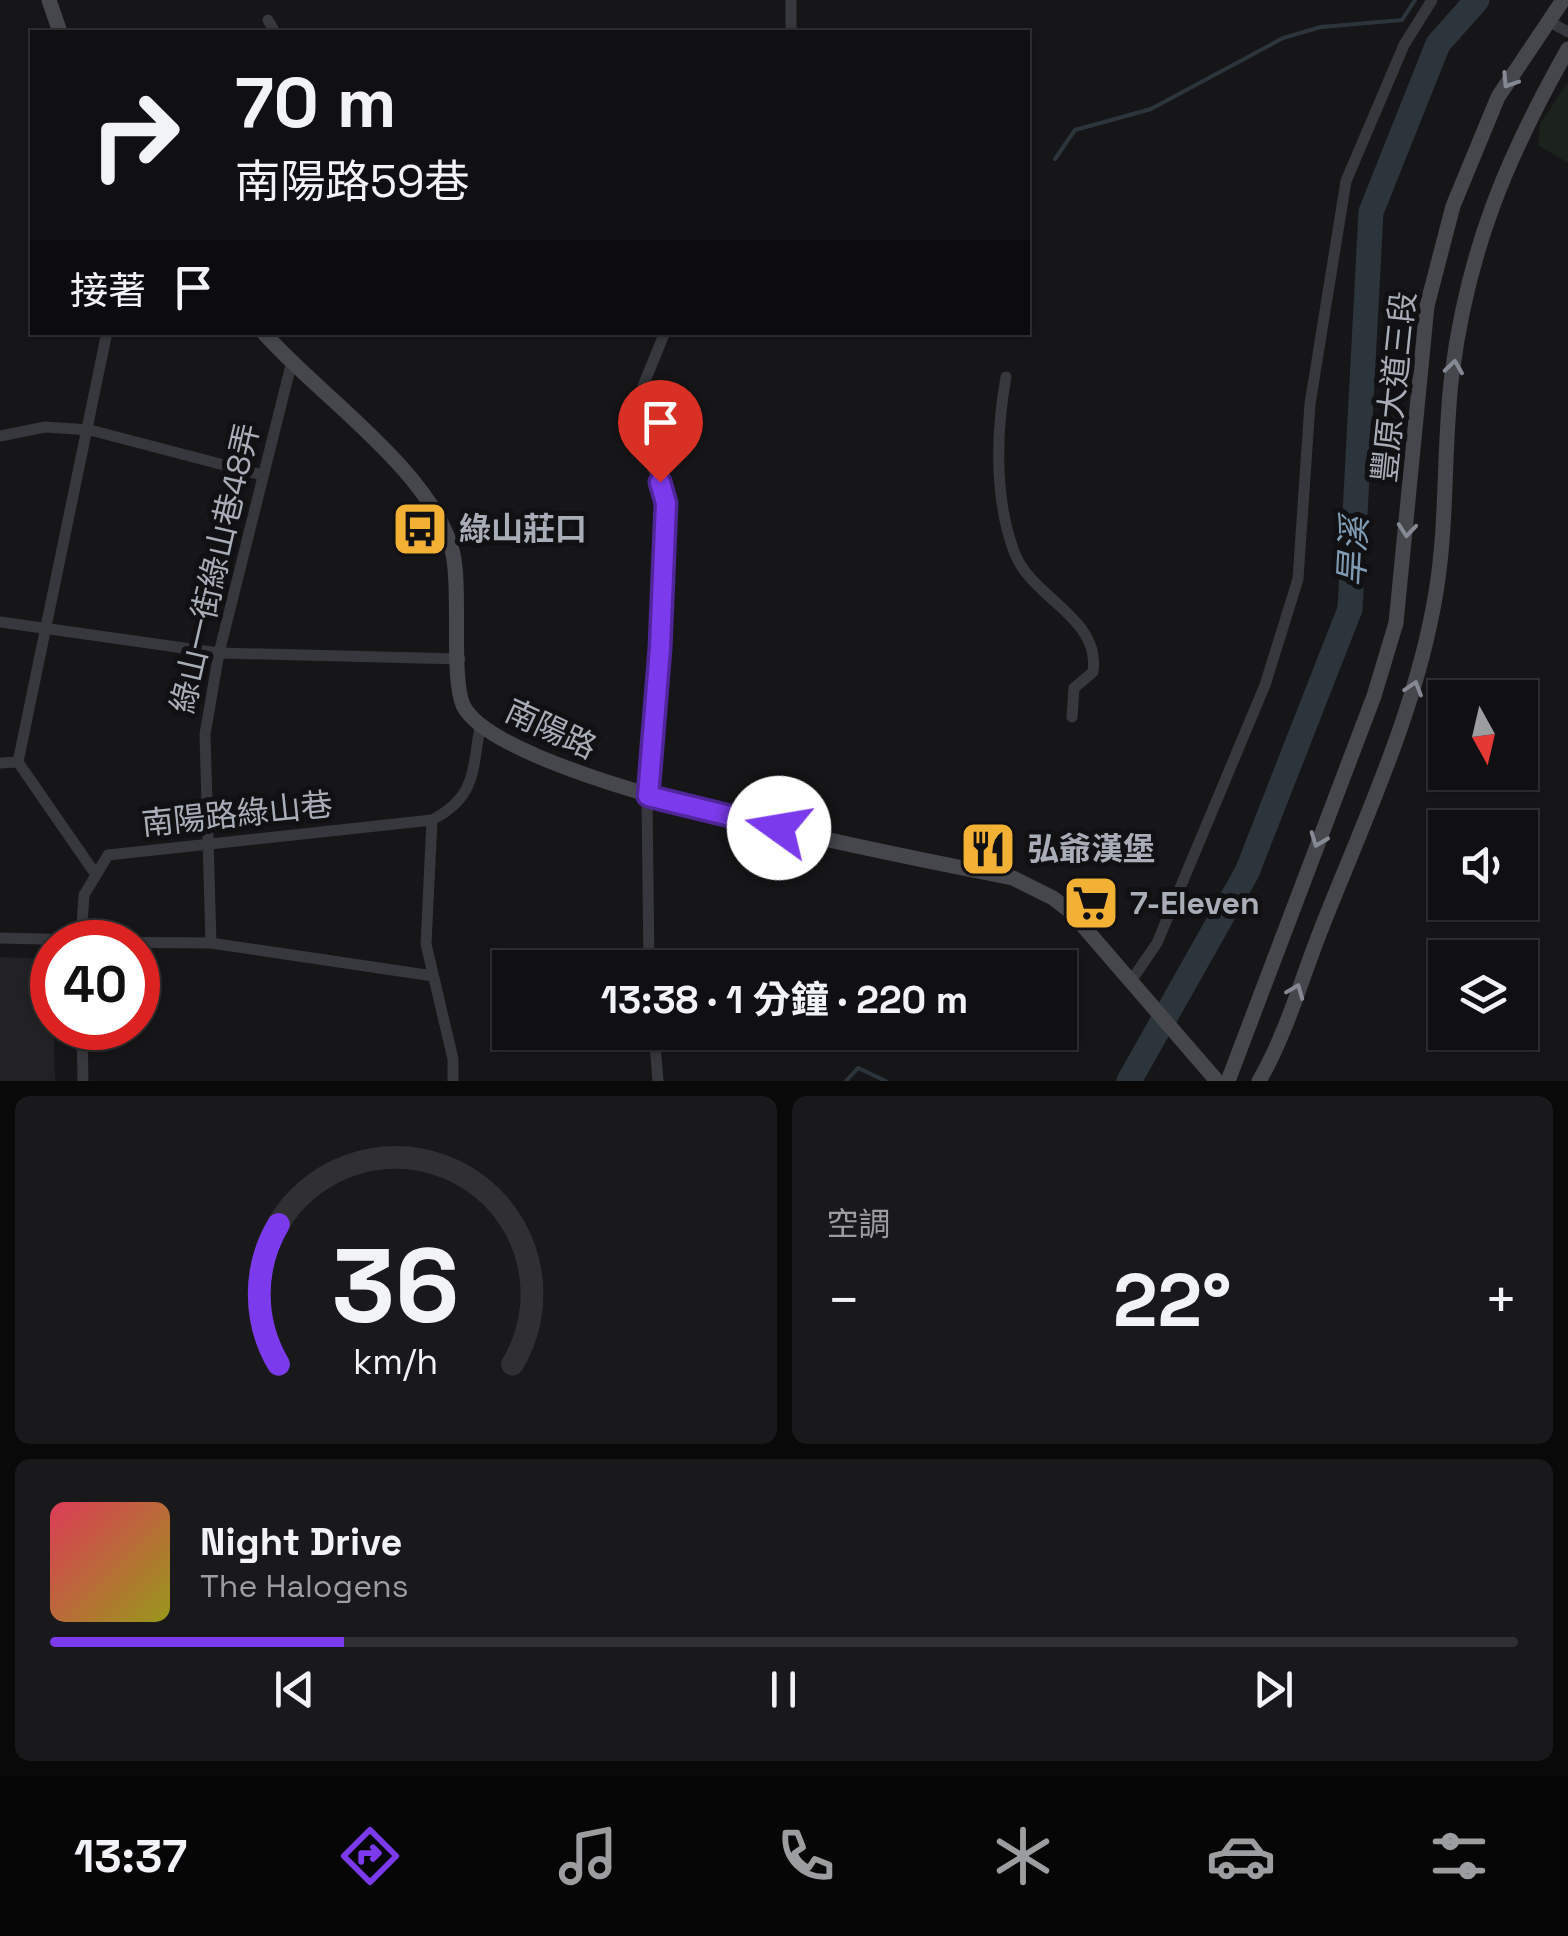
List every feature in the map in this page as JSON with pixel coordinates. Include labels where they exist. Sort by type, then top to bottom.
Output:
[{"type":"street","points":[[48,0],[59,30]]},
{"type":"street","points":[[790,0],[791,30]]},
{"type":"street","points":[[1134,985],[1157,942],[1265,684],[1298,580],[1310,404],[1346,181],[1404,45],[1432,0]]},
{"type":"street","name":"豐原大道三段","points":[[1228,1081],[1374,696],[1396,623],[1427,306],[1453,206],[1498,98],[1563,0]]},
{"type":"street","points":[[268,20],[274,30]]},
{"type":"street","points":[[1548,21],[1568,32]]},
{"type":"street","name":"豐原大道三段","points":[[1258,1081],[1416,681],[1437,587],[1452,374],[1471,269],[1485,218],[1522,134],[1568,49]]},
{"type":"street","points":[[82,920],[84,894],[94,872],[18,762],[90,430],[106,335]]},
{"type":"street","name":"南陽路","points":[[266,335],[291,364],[343,408],[438,512],[453,555],[462,703],[480,727],[582,775],[648,796],[1012,878],[1054,898],[1071,912],[1198,1064],[1217,1081]]},
{"type":"street","points":[[649,950],[648,796],[666,503],[650,460],[642,411],[643,386],[664,335]]},
{"type":"street","name":"綠山一街綠山巷48弄","points":[[211,943],[205,734],[219,653],[291,364]]},
{"type":"street","points":[[1006,377],[998,453],[1016,556],[1089,636],[1094,659],[1093,672],[1074,688],[1072,717]]},
{"type":"street","points":[[0,436],[45,427],[90,430],[262,474]]},
{"type":"street","points":[[0,622],[219,653],[460,659]]},
{"type":"street","points":[[453,1081],[452,1059],[426,944],[432,820],[456,807],[469,787],[480,727]]},
{"type":"street","points":[[0,763],[18,762]]},
{"type":"street","name":"南陽路綠山巷","points":[[94,872],[108,855],[432,820]]},
{"type":"street","points":[[0,938],[30,939]]},
{"type":"street","points":[[160,942],[211,943],[433,976]]},
{"type":"street","points":[[82,1050],[83,1081]]},
{"type":"street","points":[[655,1050],[658,1081]]},
{"type":"shaded area","points":[[1568,82],[1568,163],[1538,145],[1540,124]]},
{"type":"shaded area","points":[[0,957],[30,958],[30,1050],[54,1050],[55,1081],[0,1081]]},
{"type":"waterway","points":[[1055,159],[1075,130],[1151,109],[1283,38],[1321,27],[1402,20],[1415,0]]},
{"type":"waterway","name":"旱溪","points":[[1129,1081],[1247,872],[1350,609],[1371,212],[1438,44],[1477,0]]},
{"type":"waterway","points":[[846,1081],[858,1068],[886,1081]]},
{"type":"place","name":"綠山莊口","points":[[420,529]]},
{"type":"place","name":"弘爺漢堡","points":[[988,849]]},
{"type":"place","name":"7-Eleven","points":[[1091,903]]},
{"type":"route","points":[[660,482],[666,503],[648,796],[779,828]]}]
